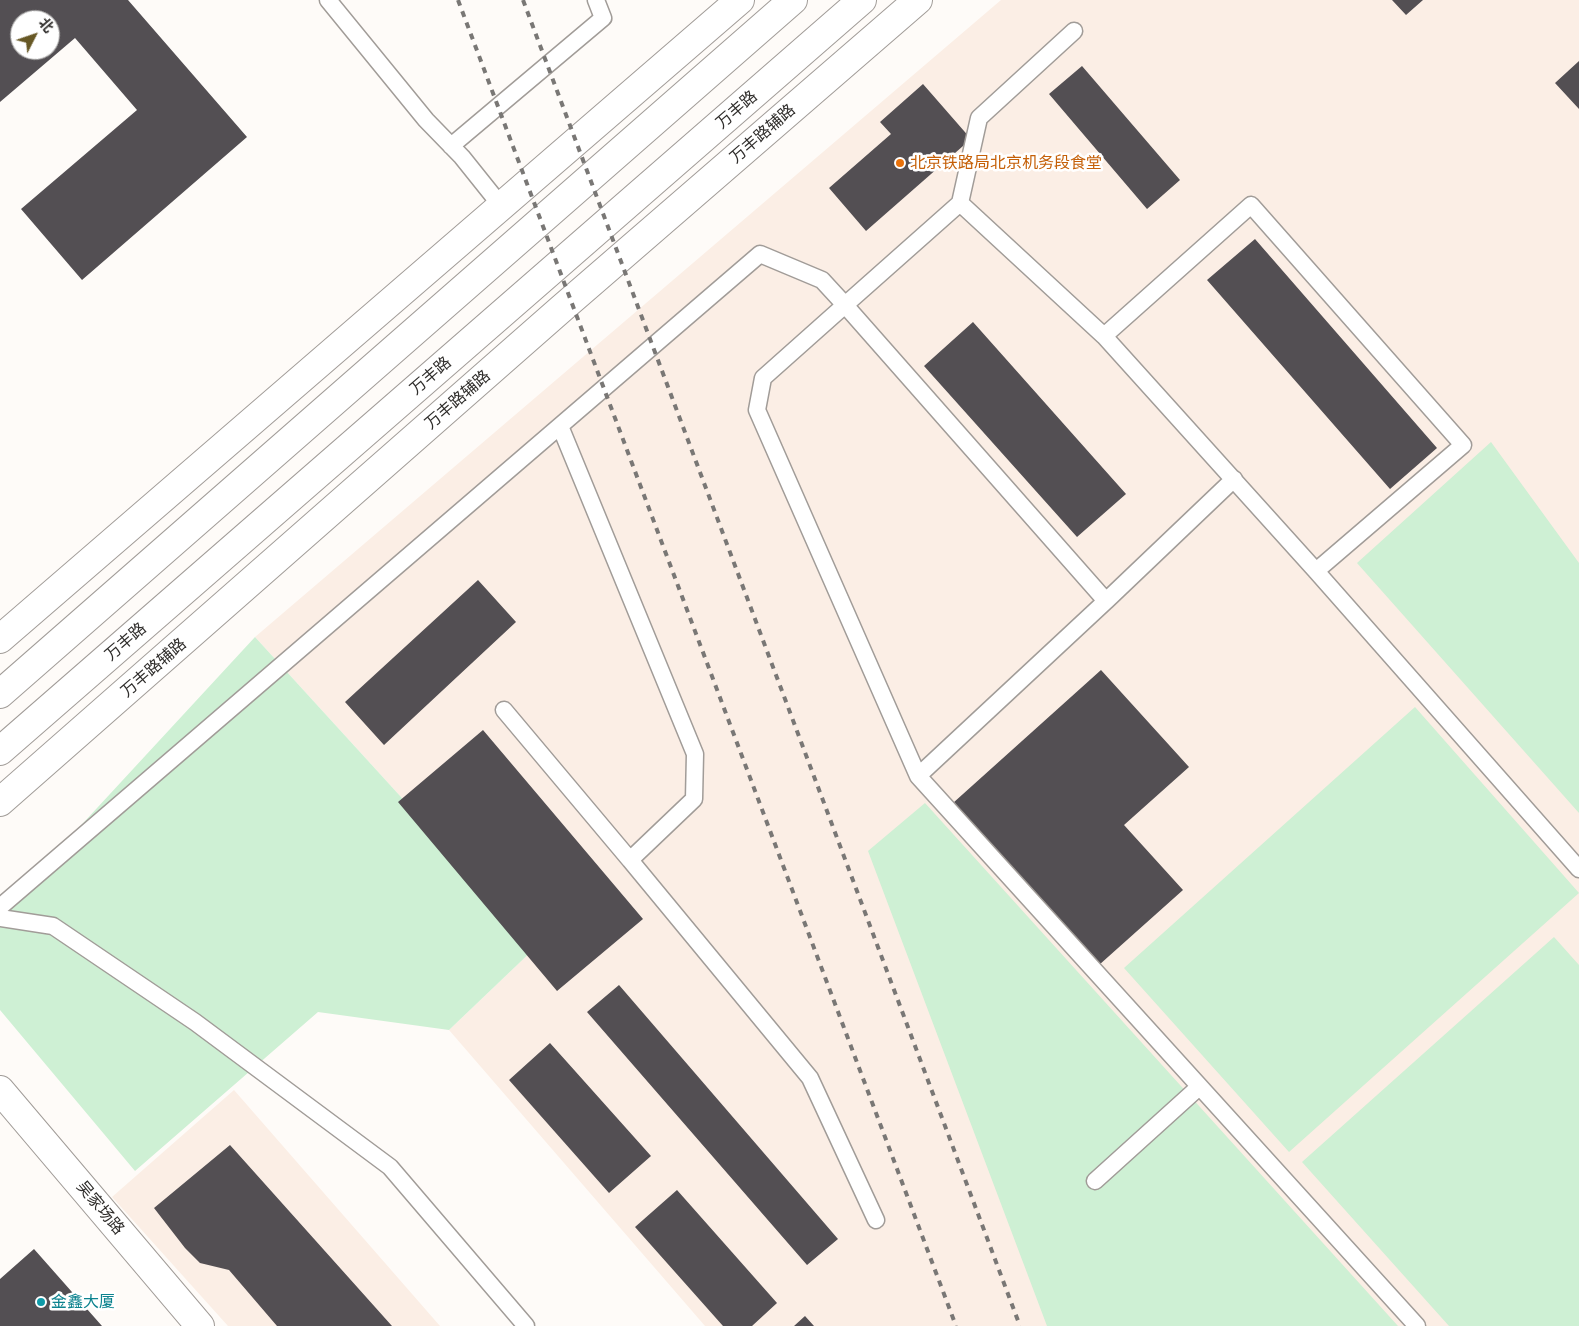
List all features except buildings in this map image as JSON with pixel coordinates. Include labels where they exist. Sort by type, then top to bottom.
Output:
[{"type":"street","points":[[0,639],[740,0]]},
{"type":"street","points":[[0,694],[793,0]]},
{"type":"street","name":"万丰路","points":[[0,751],[862,0]]},
{"type":"street","name":"万丰路辅路","points":[[0,802],[561,309],[918,0]]},
{"type":"street","name":"吴家场路","points":[[0,1090],[200,1326]]},
{"type":"lane","points":[[328,0],[426,120],[451,146],[502,207]]},
{"type":"lane","points":[[451,146],[603,18],[596,0]]},
{"type":"lane","points":[[1074,31],[979,118],[960,203],[763,378],[757,410],[918,776],[1417,1326]]},
{"type":"lane","points":[[960,203],[1104,336],[1316,571],[1579,869]]},
{"type":"lane","points":[[1104,336],[1251,205],[1462,445],[1316,571]]},
{"type":"lane","points":[[0,907],[760,254],[822,280],[1106,601]]},
{"type":"lane","points":[[560,426],[696,754],[694,799],[630,860]]},
{"type":"lane","points":[[918,776],[1234,479]]},
{"type":"lane","points":[[504,710],[810,1078],[876,1220]]},
{"type":"lane","points":[[0,918],[53,926],[196,1022],[390,1166],[526,1326]]},
{"type":"lane","points":[[1095,1181],[1199,1087]]},
{"type":"shaded area","points":[[1001,0],[1579,0],[1579,1326],[705,1326],[449,1030],[537,946],[255,637]]},
{"type":"shaded area","points":[[234,1090],[440,1326],[228,1326],[112,1197]]},
{"type":"green space","points":[[1491,442],[1579,563],[1579,813],[1357,563]]},
{"type":"green space","points":[[255,637],[537,946],[449,1030],[318,1012],[135,1171],[0,1010],[0,913]]},
{"type":"green space","points":[[1415,707],[1579,893],[1289,1152],[1124,968]]},
{"type":"green space","points":[[925,803],[1398,1326],[1047,1326],[868,851]]},
{"type":"green space","points":[[1554,937],[1579,965],[1579,1326],[1449,1326],[1302,1162]]},
{"type":"railway","points":[[458,0],[956,1326]]},
{"type":"railway","points":[[523,0],[1020,1326]]},
{"type":"place","name":"北京铁路局北京机务段食堂","points":[[900,163]]},
{"type":"place","name":"金鑫大厦","points":[[41,1302]]}]
